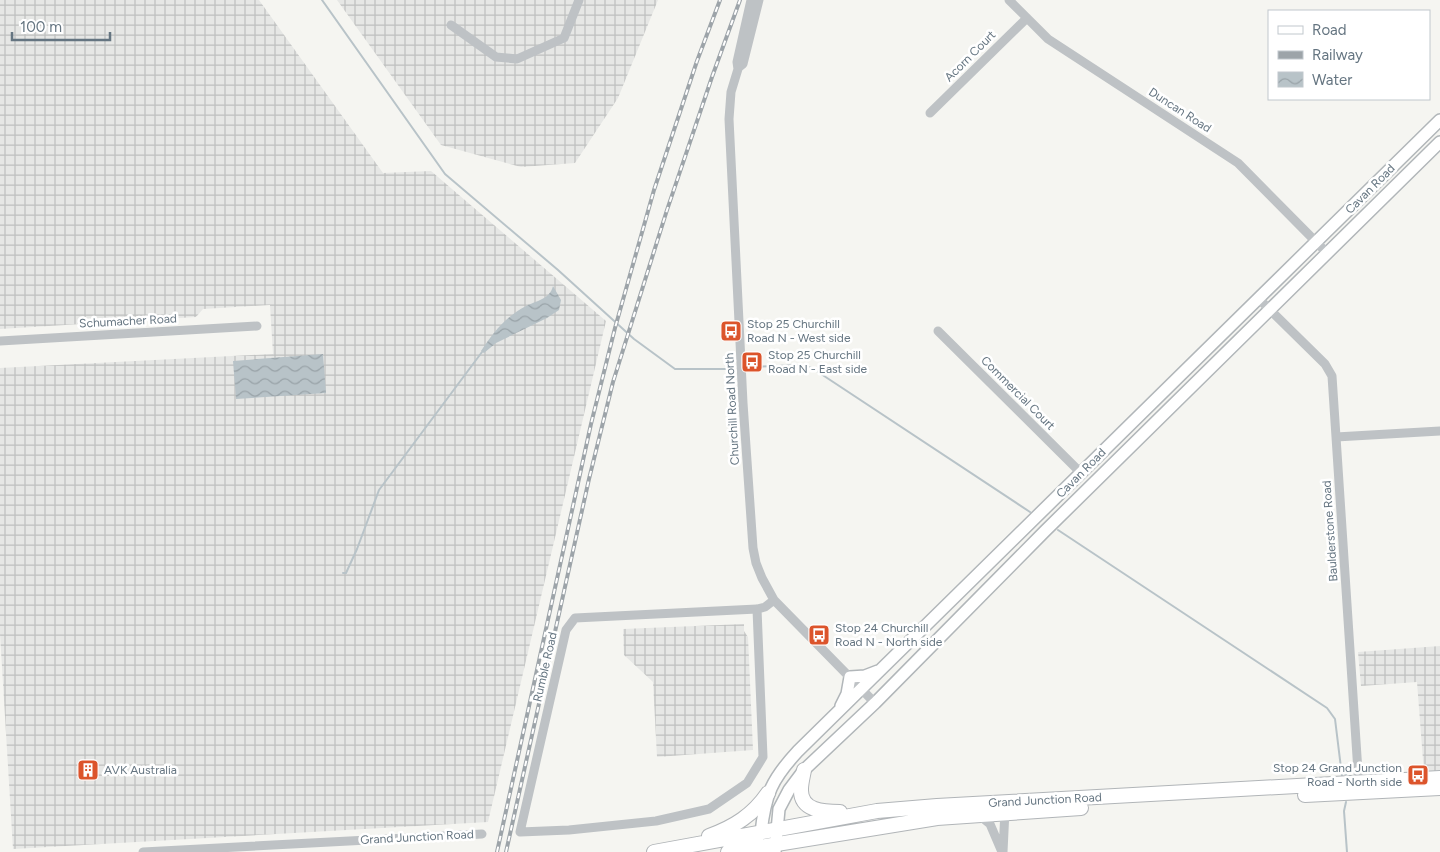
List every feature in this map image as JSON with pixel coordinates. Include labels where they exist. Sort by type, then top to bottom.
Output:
[{"type":"highway","points":[[804,770],[802,796],[809,806],[817,811],[877,812]]},
{"type":"highway","name":"Grand Junction Road","points":[[654,852],[877,812],[1004,807],[1360,787],[1440,778]]},
{"type":"highway","name":"Grand Junction Road","points":[[1360,787],[1440,788]]},
{"type":"highway","points":[[673,848],[714,834],[745,818],[757,808],[768,793]]},
{"type":"highway","name":"Grand Junction Road","points":[[734,852],[775,848],[851,832],[936,818],[977,814],[1004,807]]},
{"type":"highway","name":"Cavan Road","points":[[760,849],[761,832]]},
{"type":"highway","points":[[788,852],[851,832]]},
{"type":"main road","name":"Cavan Road","points":[[761,832],[768,793],[787,762],[1440,120]]},
{"type":"main road","name":"Cavan Road","points":[[775,848],[779,809],[784,798],[804,770],[875,703],[1056,520],[1440,142]]},
{"type":"main road","points":[[837,714],[847,694],[850,677],[865,676],[882,669]]},
{"type":"street","points":[[451,26],[496,57],[517,59],[564,38],[579,0]]},
{"type":"street","name":"Churchill Road North","points":[[751,0],[737,62],[738,69],[731,92],[729,119],[753,548],[762,578],[774,600],[875,703]]},
{"type":"street","name":"Churchill Road North","points":[[738,69],[743,64],[759,0]]},
{"type":"street","name":"Duncan Road","points":[[1010,0],[1048,39],[1238,163],[1327,252]]},
{"type":"street","name":"Acorn Court","points":[[930,113],[1027,18]]},
{"type":"street","name":"Baulderstone Road","points":[[1258,298],[1325,364],[1333,384],[1360,787]]},
{"type":"street","name":"Schumacher Road","points":[[0,341],[257,326]]},
{"type":"street","name":"Commercial Court","points":[[938,330],[1081,473]]},
{"type":"street","points":[[1336,437],[1440,431]]},
{"type":"street","name":"Rumble Road","points":[[757,609],[763,757],[747,783],[709,809],[656,822],[569,830],[520,832],[566,630],[575,618],[757,609],[765,607],[774,600]]},
{"type":"street","points":[[1003,852],[1004,807]]},
{"type":"street","points":[[977,814],[990,824],[1003,852]]},
{"type":"street","name":"Grand Junction Road","points":[[143,852],[482,834]]},
{"type":"shaded area","points":[[0,0],[259,0],[383,173],[431,171],[606,321],[488,822],[13,849],[0,634],[0,368],[273,354],[270,305],[203,309],[196,317],[0,329]]},
{"type":"shaded area","points":[[337,0],[658,0],[618,98],[575,163],[521,167],[441,145]]},
{"type":"shaded area","points":[[744,624],[744,631],[748,637],[753,750],[657,757],[653,682],[624,655],[623,629]]},
{"type":"shaded area","points":[[1440,646],[1440,772],[1424,773],[1417,682],[1361,686],[1358,652]]},
{"type":"water","points":[[553,286],[561,300],[559,310],[547,318],[496,343],[484,353],[481,351],[506,320],[519,310],[546,297]]},
{"type":"water","points":[[323,354],[326,393],[236,399],[233,361]]},
{"type":"waterway","points":[[322,0],[445,174],[558,270],[634,339],[675,369],[731,369]]},
{"type":"waterway","points":[[343,573],[346,573],[357,549],[379,490],[482,352]]},
{"type":"waterway","points":[[751,367],[800,365],[812,368],[1030,512]]},
{"type":"waterway","points":[[1058,530],[1327,708],[1335,719],[1342,776]]},
{"type":"waterway","points":[[1342,771],[1347,776]]},
{"type":"waterway","points":[[1346,802],[1344,811],[1347,852]]},
{"type":"railway","points":[[497,852],[591,424],[615,328],[654,190],[697,61],[720,0]]},
{"type":"railway","points":[[506,852],[589,479],[613,382],[667,210],[740,0]]},
{"type":"place","name":"Stop 25 Churchill Road N - West side","points":[[731,331]]},
{"type":"place","name":"Stop 25 Churchill Road N - East side","points":[[752,362]]},
{"type":"place","name":"Stop 24 Churchill Road N - North side","points":[[819,635]]},
{"type":"place","name":"AVK Australia","points":[[88,770]]},
{"type":"place","name":"Stop 24 Grand Junction Road - North side","points":[[1418,775]]}]
